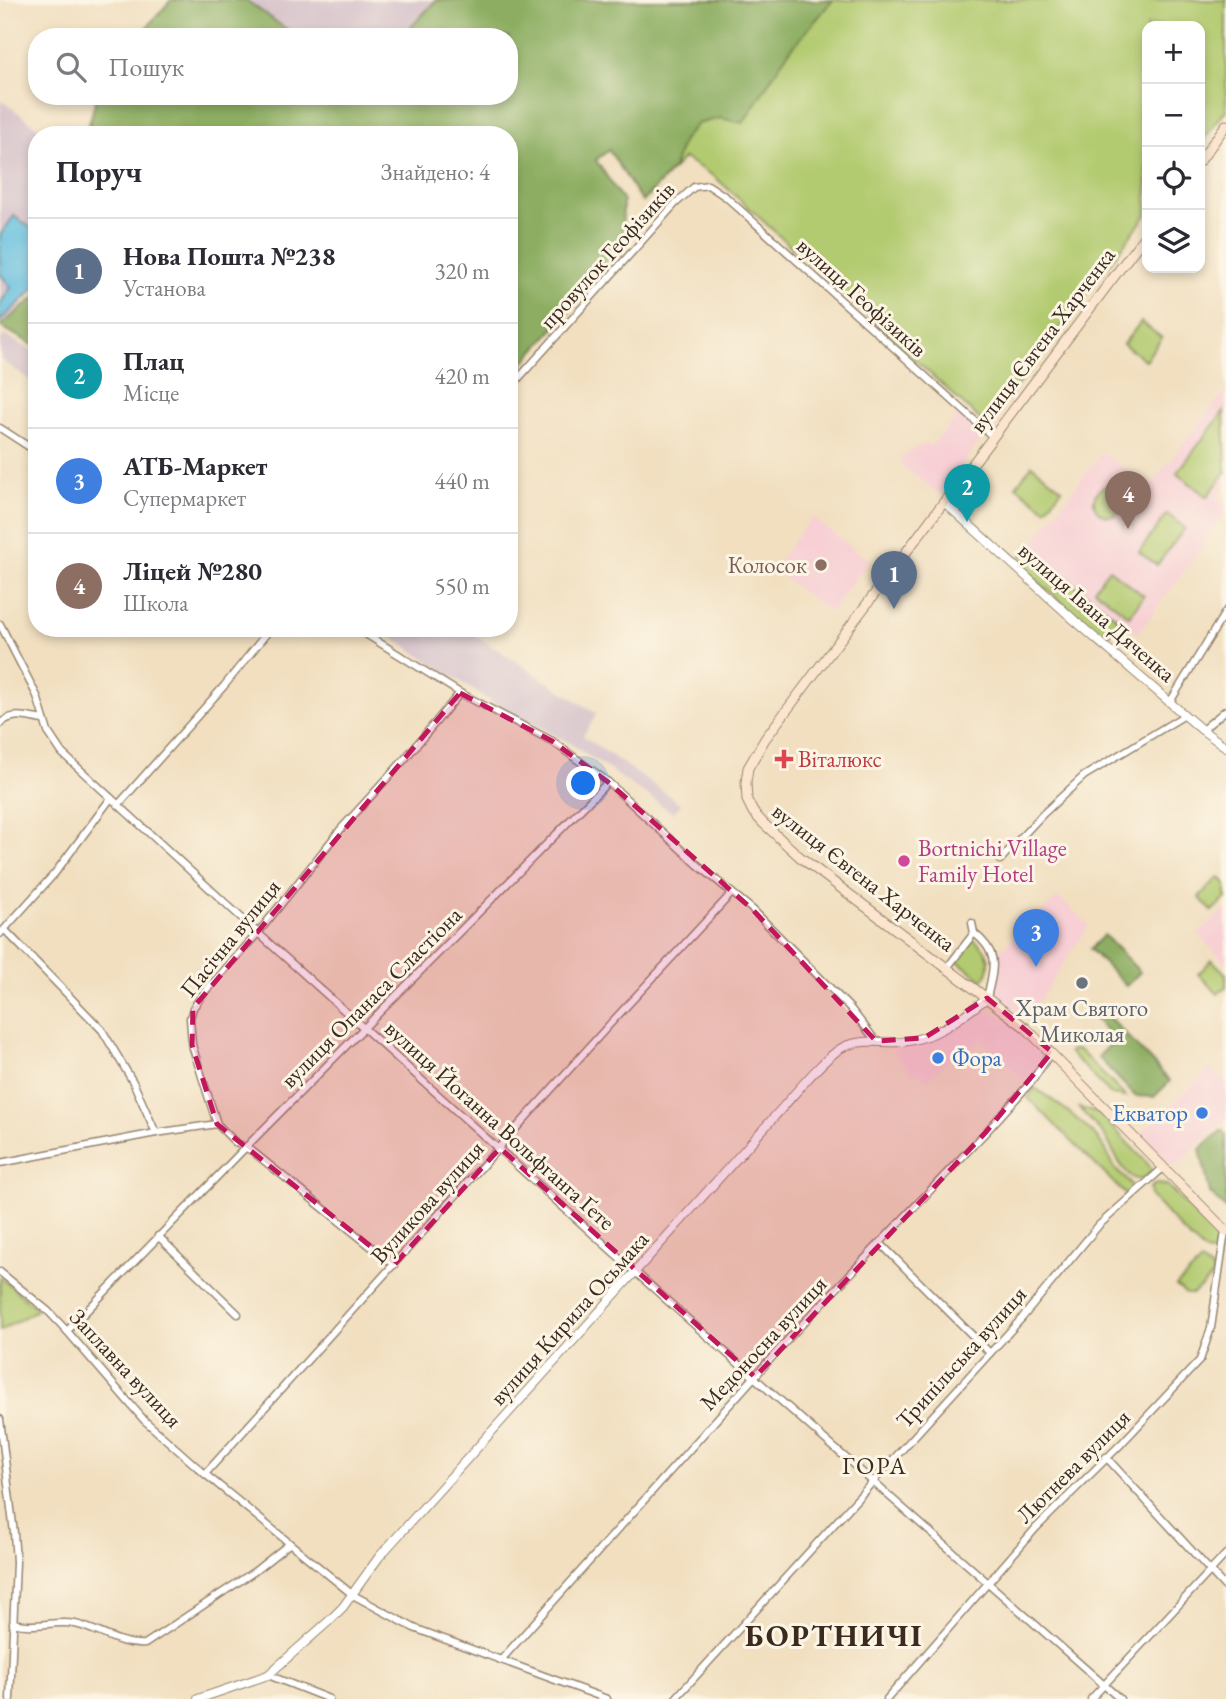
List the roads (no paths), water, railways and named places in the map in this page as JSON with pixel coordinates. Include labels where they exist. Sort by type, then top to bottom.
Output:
[{"type":"main road","points":[[1205,154],[1226,125]]},
{"type":"main road","name":"вулиця Євгена Харченка","points":[[1142,240],[765,739],[748,768],[747,800],[763,824],[800,856],[1027,1028],[1226,1231]]},
{"type":"street","name":"провулок Геофізиків","points":[[518,379],[675,204],[694,187],[708,185]]},
{"type":"street","name":"вулиця Геофізиків","points":[[708,185],[726,197],[992,436]]},
{"type":"street","points":[[0,428],[28,446]]},
{"type":"street","name":"вулиця Івана Дяченка","points":[[944,502],[1073,619],[1202,730],[1226,747]]},
{"type":"street","points":[[1170,702],[1226,611]]},
{"type":"street","name":"вулиця Йоганна Вольфганга Ґете","points":[[0,624],[34,690],[55,745],[258,933],[986,1583],[1120,1699]]},
{"type":"street","points":[[118,805],[224,686],[264,637]]},
{"type":"street","points":[[370,637],[460,693],[552,741],[608,782],[661,832],[753,910],[849,1008],[876,1041]]},
{"type":"street","name":"Пасічна вулиця","points":[[217,1124],[192,1045],[190,1018],[193,1008],[258,933],[340,830],[460,693]]},
{"type":"street","points":[[1202,730],[1226,710]]},
{"type":"street","points":[[0,724],[11,716],[18,715],[44,719]]},
{"type":"street","points":[[1000,860],[1043,814],[1084,776],[1185,715]]},
{"type":"street","name":"вулиця Опанаса Сластіона","points":[[67,1331],[608,782]]},
{"type":"street","points":[[111,798],[55,873],[2,932],[102,1030],[133,1082],[156,1133]]},
{"type":"street","name":"Вуликова вулиця","points":[[205,1474],[610,1024],[732,893]]},
{"type":"street","points":[[972,923],[974,933],[988,944],[994,963],[987,998]]},
{"type":"street","points":[[947,968],[974,933]]},
{"type":"street","name":"вулиця Кирила Осьмака","points":[[198,1699],[268,1675],[329,1621],[379,1557],[833,1054],[846,1045],[876,1041],[904,1042],[924,1038],[960,1019],[987,998]]},
{"type":"street","name":"Медоносна вулиця","points":[[501,1660],[755,1377],[1032,1081],[1052,1052]]},
{"type":"street","points":[[0,1163],[217,1124],[235,1142],[252,1151],[394,1265]]},
{"type":"street","name":"Трипільська вулиця","points":[[675,1699],[990,1353],[1099,1225],[1163,1168]]},
{"type":"street","name":"Лютнева вулиця","points":[[887,1699],[1035,1528],[1192,1368],[1205,1349],[1219,1290],[1226,1231]]},
{"type":"street","points":[[158,1236],[238,1314]]},
{"type":"street","points":[[881,1244],[990,1353]]},
{"type":"street","name":"Заплавна вулиця","points":[[0,1272],[48,1311],[144,1420],[205,1474],[352,1594],[414,1628],[607,1699]]},
{"type":"street","points":[[0,1419],[15,1533],[10,1699]]},
{"type":"street","points":[[1106,1457],[1226,1588]]},
{"type":"street","points":[[13,1623],[35,1627],[74,1624],[123,1643],[145,1644],[255,1571],[289,1544]]},
{"type":"street","points":[[1091,1699],[1226,1554]]},
{"type":"street","points":[[268,1675],[329,1699]]},
{"type":"water","points":[[14,216],[28,226],[28,295],[0,321],[0,304],[11,287],[0,274],[0,235]]},
{"type":"place","name":"Плац","points":[[967,522]]},
{"type":"place","name":"Ліцей №280","points":[[1128,529]]},
{"type":"place","name":"Колосок","points":[[821,565]]},
{"type":"place","name":"Нова Пошта №238","points":[[894,609]]},
{"type":"place","name":"Віталюкс","points":[[784,759]]},
{"type":"place","name":"Bortnichi Village Family Hotel","points":[[904,861]]},
{"type":"place","name":"АТБ-Маркет","points":[[1036,967]]},
{"type":"place","name":"Храм Святого Миколая","points":[[1082,983]]},
{"type":"place","name":"Фора","points":[[938,1058]]},
{"type":"place","name":"Екватор","points":[[1202,1113]]},
{"type":"district","name":"ГОРА","points":[[875,1465]]},
{"type":"district","name":"БОРТНИЧІ","points":[[834,1635]]}]
